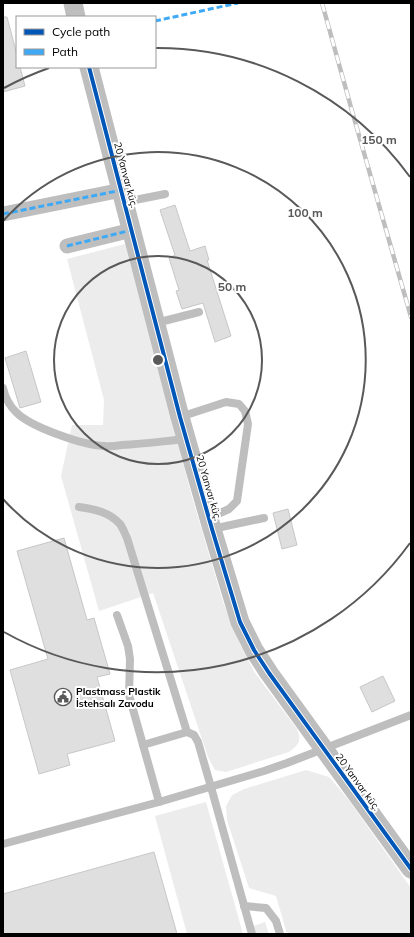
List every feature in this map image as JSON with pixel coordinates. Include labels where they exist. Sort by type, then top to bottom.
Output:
[{"type":"street","points":[[72,3],[76,16]]},
{"type":"street","name":"20 Yanvar küç.","points":[[89,68],[180,417],[240,622],[254,650],[269,673],[411,869]]},
{"type":"street","points":[[3,214],[123,196]]},
{"type":"street","points":[[67,246],[132,230]]},
{"type":"lane","points":[[123,196],[165,194]]},
{"type":"lane","points":[[156,323],[199,312]]},
{"type":"lane","points":[[3,388],[7,401],[17,413],[30,422],[49,431],[81,442],[104,446],[186,439]]},
{"type":"lane","points":[[180,417],[226,402],[239,404],[245,411],[248,424],[237,502],[211,523]]},
{"type":"lane","points":[[79,507],[107,514],[120,524],[127,538],[187,732]]},
{"type":"lane","points":[[211,523],[264,518]]},
{"type":"lane","points":[[117,615],[128,646],[130,659],[129,695],[159,802]]},
{"type":"lane","points":[[3,844],[159,802],[270,769],[411,715]]},
{"type":"lane","points":[[143,745],[187,732],[194,734],[198,742],[252,934]]},
{"type":"lane","points":[[244,906],[266,908],[276,921],[280,934]]},
{"type":"shaded area","points":[[125,244],[192,497],[224,605],[240,644],[255,673],[297,729],[299,737],[299,742],[297,745],[289,752],[226,772],[215,770],[208,757],[153,593],[99,611],[61,476],[72,425],[103,425],[104,400],[67,259]]},
{"type":"shaded area","points":[[306,770],[329,777],[348,799],[411,888],[411,934],[287,934],[276,896],[249,888],[227,820],[226,806],[232,795],[244,789]]},
{"type":"shaded area","points":[[206,802],[243,934],[187,934],[155,816]]},
{"type":"shaded area","points":[[265,922],[269,934],[255,934],[253,926]]},
{"type":"building","points":[[3,17],[7,17],[16,51],[16,68],[20,68],[25,86],[3,92]]},
{"type":"building","points":[[175,205],[190,251],[205,246],[209,260],[207,260],[231,336],[215,342],[203,303],[182,309],[176,291],[179,290],[169,258],[175,255],[160,210]]},
{"type":"building","points":[[26,351],[41,402],[20,408],[5,358]]},
{"type":"building","points":[[288,509],[297,545],[282,549],[273,513]]},
{"type":"building","points":[[64,538],[87,620],[94,618],[110,674],[97,677],[115,741],[67,754],[70,765],[39,774],[10,670],[48,659],[17,551]]},
{"type":"building","points":[[383,676],[395,701],[372,712],[360,687]]},
{"type":"building","points":[[154,852],[177,934],[3,934],[3,894]]},
{"type":"railway","points":[[322,3],[411,317]]},
{"type":"marked path","points":[[156,21],[238,3]]},
{"type":"marked path","points":[[3,214],[122,190]]},
{"type":"marked path","points":[[67,246],[132,230]]},
{"type":"cycle path","points":[[89,68],[180,417],[240,622],[254,650],[269,673],[411,869]]},
{"type":"place","name":"Plastmass Plastik İstehsalı Zavodu","points":[[63,697]]}]
